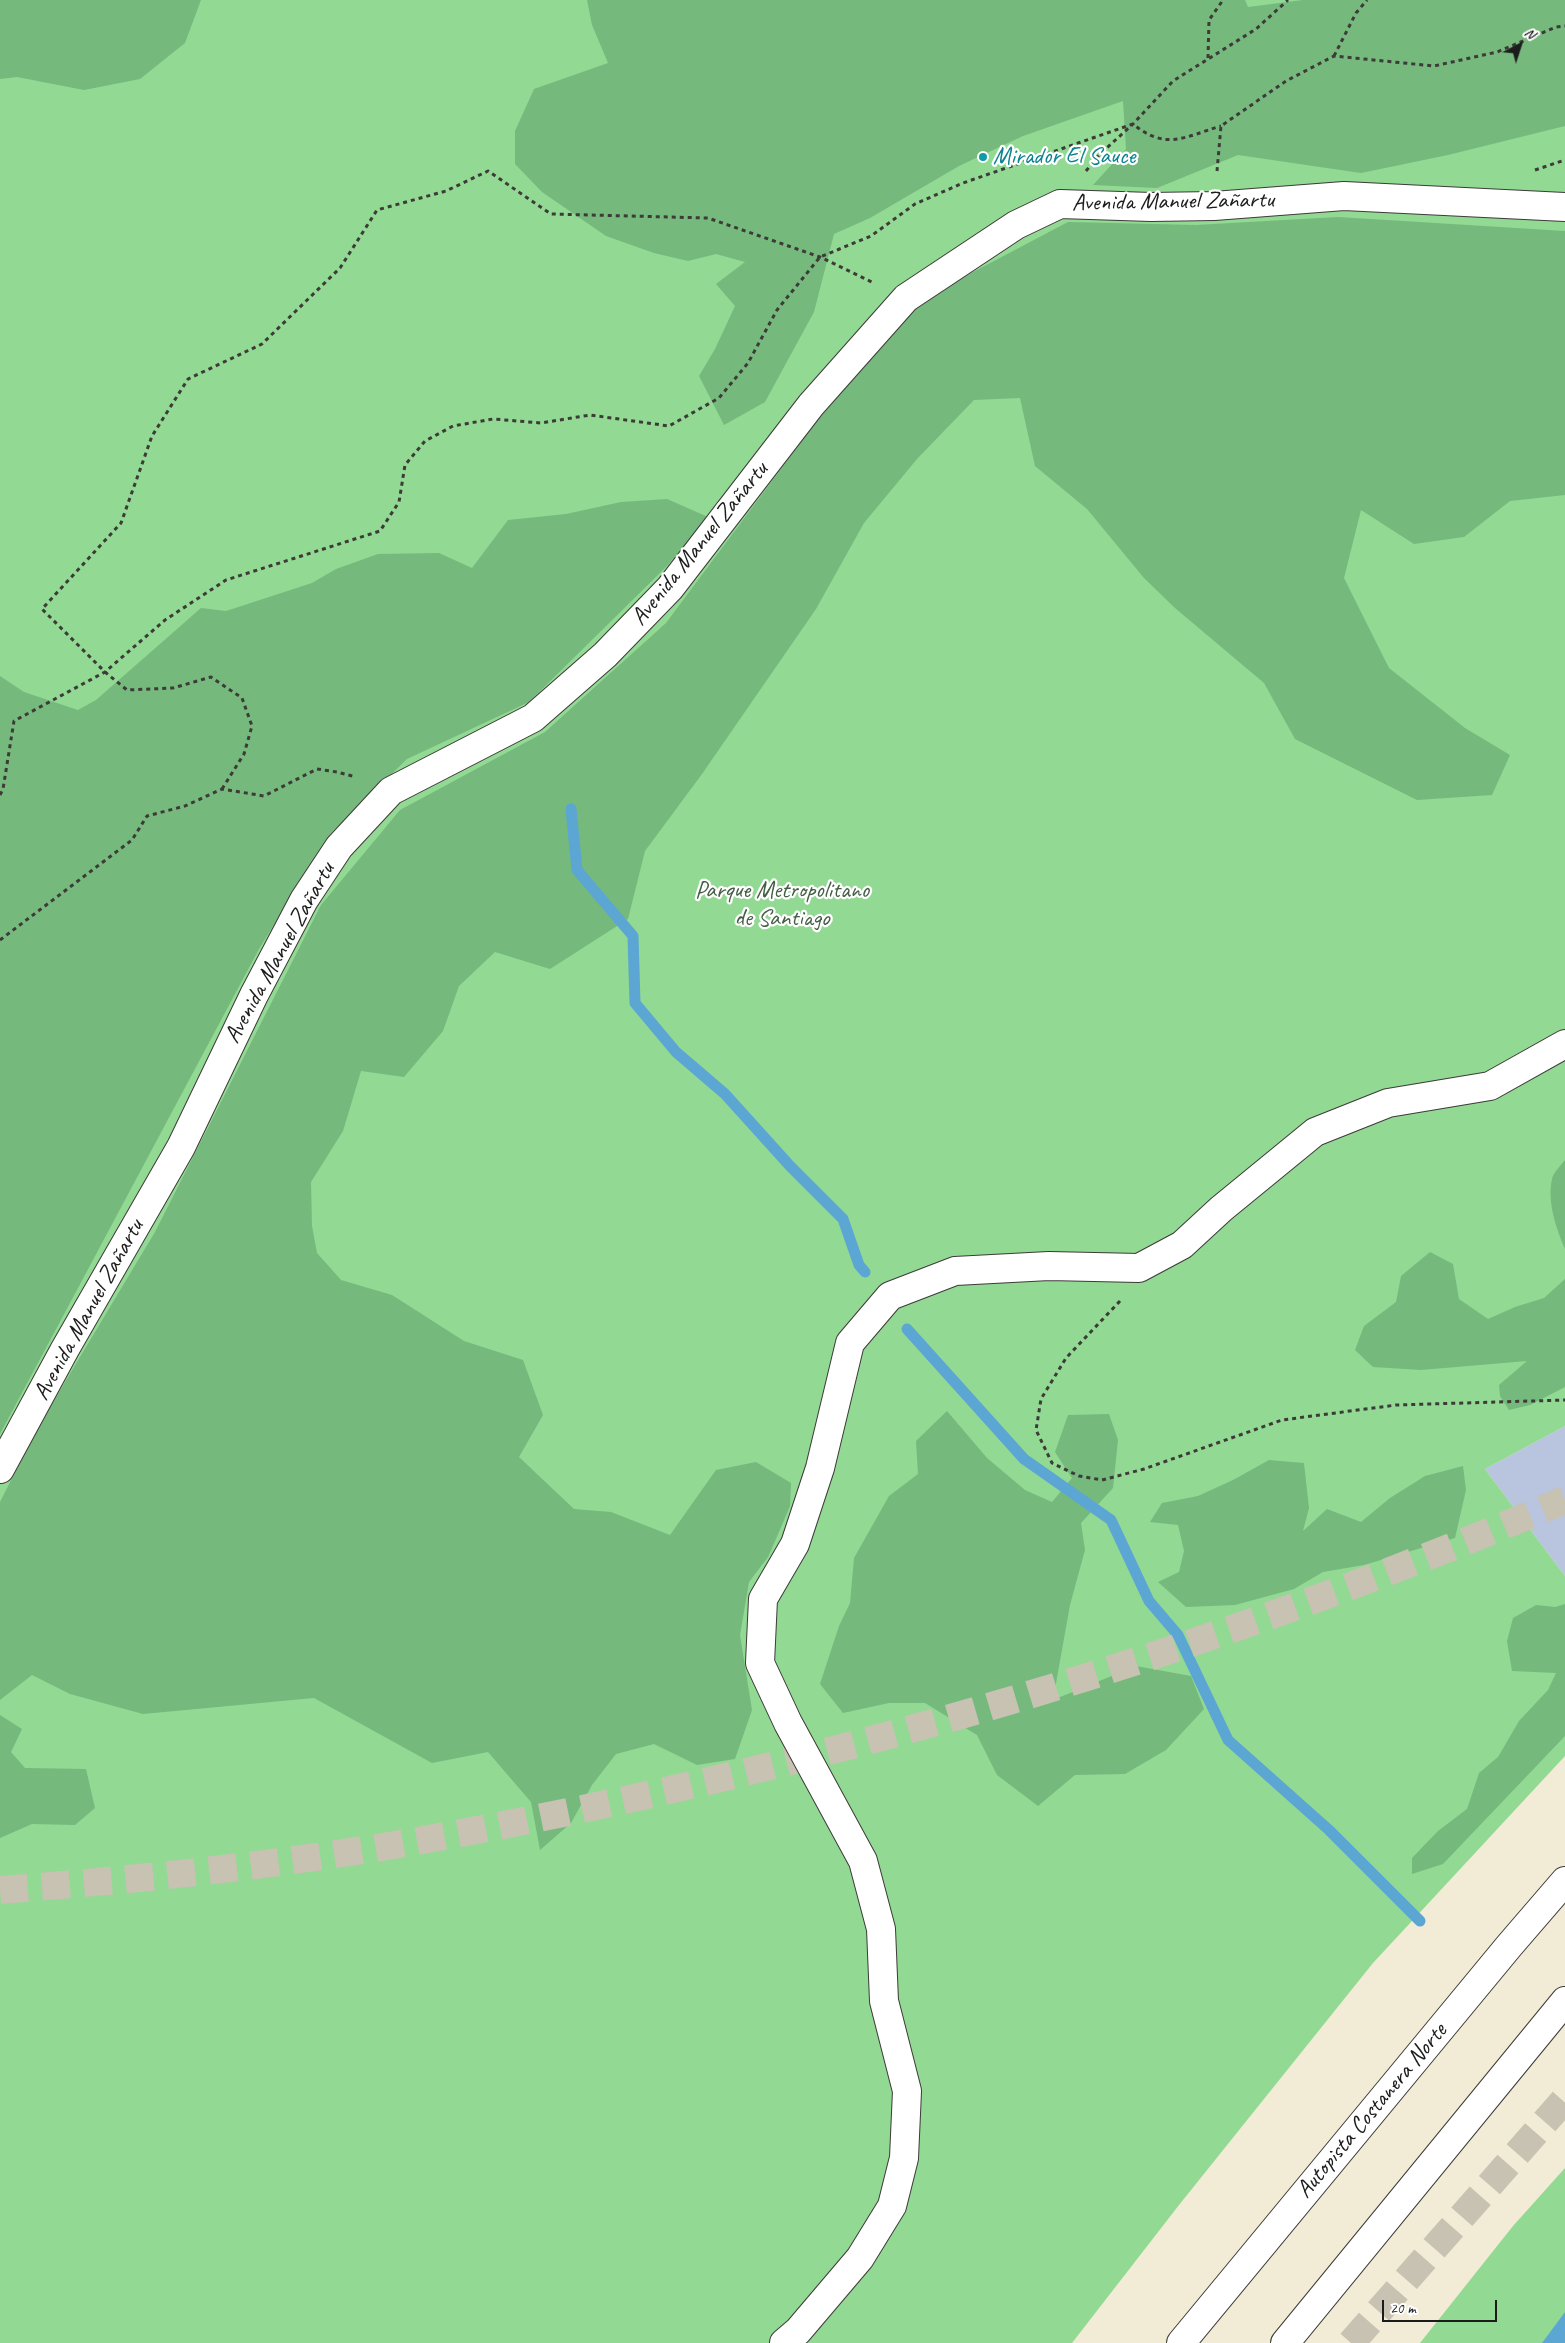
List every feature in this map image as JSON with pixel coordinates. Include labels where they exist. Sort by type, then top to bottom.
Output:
[{"type":"main road","name":"Avenida Manuel Zañartu","points":[[0,1469],[65,1349],[181,1147],[254,995],[304,900],[339,847],[392,791],[533,718],[605,655],[670,588],[811,405],[906,298],[1016,225],[1060,204],[1151,207],[1214,206],[1344,196],[1565,207]]},
{"type":"main road","points":[[784,2343],[798,2331],[860,2258],[892,2206],[904,2158],[907,2091],[884,2001],[881,1929],[864,1861],[788,1723],[760,1662],[764,1599],[795,1544],[820,1468],[850,1343],[890,1296],[955,1271],[1049,1266],[1139,1268],[1182,1245],[1220,1209],[1315,1132],[1388,1103],[1490,1086],[1565,1044]]},
{"type":"main road","name":"Autopista Costanera Norte","points":[[1185,2337],[1502,1953],[1565,1881]]},
{"type":"main road","points":[[1284,2343],[1565,2001]]},
{"type":"main road","points":[[1291,2343],[1311,2310]]},
{"type":"path","points":[[1208,58],[1209,20],[1223,0]]},
{"type":"path","points":[[1060,204],[1099,155],[1133,124],[1173,81],[1256,29],[1288,0]]},
{"type":"path","points":[[1334,56],[1356,13],[1367,0]]},
{"type":"path","points":[[1133,124],[1146,135],[1169,142],[1221,126],[1286,81],[1334,56],[1434,66],[1497,52],[1556,27],[1565,26]]},
{"type":"path","points":[[0,794],[3,788],[14,721],[105,672],[165,620],[226,580],[380,531],[399,502],[405,465],[425,442],[453,426],[493,419],[541,423],[590,415],[669,426],[719,398],[748,363],[777,310],[820,257],[871,236],[915,204],[963,183],[1133,124]]},
{"type":"path","points":[[1214,206],[1221,126]]},
{"type":"path","points":[[0,940],[132,840],[147,816],[185,806],[222,789],[244,754],[252,726],[242,698],[211,677],[174,688],[127,690],[105,672],[42,609],[121,523],[152,436],[188,379],[262,344],[340,268],[377,210],[446,191],[488,171],[551,214],[708,218],[820,257],[906,298]]},
{"type":"path","points":[[222,789],[264,796],[317,769],[354,776],[392,791]]},
{"type":"path","points":[[1127,1296],[1099,1321],[1066,1358],[1041,1399],[1036,1430],[1052,1462],[1079,1476],[1102,1480],[1144,1470],[1282,1420],[1396,1405],[1565,1400]]},
{"type":"shaded area","points":[[1565,1426],[1565,1576],[1485,1469]]},
{"type":"green space","name":"Parque Metropolitano de Santiago","points":[[0,0],[1565,0],[1565,1426],[1485,1469],[1565,1576],[1565,1756],[1373,1963],[1179,2205],[1072,2343],[0,2343]]},
{"type":"green space","points":[[0,0],[201,0],[185,43],[140,79],[84,90],[17,77],[0,79]]},
{"type":"green space","points":[[587,0],[1245,0],[1248,7],[1303,0],[1565,0],[1565,126],[1448,155],[1361,173],[1238,155],[1157,188],[1093,185],[1126,149],[1123,101],[1023,136],[959,166],[870,218],[834,234],[814,312],[765,402],[724,425],[699,376],[715,349],[735,306],[716,284],[745,262],[716,254],[688,261],[654,253],[606,236],[542,192],[515,164],[515,131],[534,89],[608,63],[592,25]]},
{"type":"green space","points":[[1338,217],[1565,231],[1565,495],[1510,501],[1464,537],[1414,544],[1361,510],[1344,578],[1389,668],[1465,728],[1510,755],[1492,795],[1417,800],[1295,739],[1264,683],[1175,608],[1144,578],[1087,509],[1035,466],[1020,398],[974,400],[917,459],[864,523],[816,609],[702,774],[645,851],[628,919],[550,969],[495,952],[459,986],[443,1031],[404,1077],[361,1071],[343,1131],[311,1182],[312,1226],[317,1253],[341,1280],[392,1295],[464,1341],[523,1360],[543,1415],[519,1457],[574,1509],[611,1512],[670,1535],[716,1470],[756,1462],[791,1483],[790,1506],[779,1532],[768,1557],[749,1582],[740,1635],[752,1710],[735,1759],[697,1765],[654,1744],[616,1754],[592,1785],[571,1823],[540,1850],[531,1802],[488,1752],[432,1763],[314,1698],[143,1714],[70,1694],[32,1675],[0,1700],[0,1502],[38,1427],[155,1232],[321,905],[400,810],[545,732],[666,623],[816,422],[922,299],[1068,222],[1196,225]]},
{"type":"green space","points":[[667,499],[708,517],[666,567],[529,702],[407,759],[330,834],[259,949],[0,1434],[0,676],[24,692],[78,710],[96,700],[201,608],[226,611],[312,583],[336,569],[378,554],[439,553],[472,568],[508,520],[566,514],[621,502]]},
{"type":"green space","points":[[1565,1160],[1565,1249],[1556,1224],[1551,1188],[1557,1169]]},
{"type":"green space","points":[[1430,1252],[1453,1264],[1459,1299],[1488,1319],[1515,1307],[1544,1298],[1565,1279],[1565,1387],[1530,1405],[1509,1410],[1500,1396],[1499,1385],[1527,1361],[1421,1370],[1373,1367],[1355,1350],[1364,1326],[1396,1302],[1401,1276]]},
{"type":"green space","points":[[947,1411],[987,1458],[1025,1490],[1052,1502],[1072,1478],[1055,1452],[1068,1415],[1109,1414],[1118,1440],[1113,1488],[1081,1523],[1085,1550],[1070,1605],[1053,1700],[1136,1666],[1191,1676],[1204,1709],[1166,1750],[1125,1774],[1075,1775],[1038,1806],[997,1775],[977,1735],[925,1703],[889,1703],[843,1713],[820,1684],[839,1626],[850,1603],[854,1558],[889,1496],[918,1474],[916,1441]]},
{"type":"green space","points":[[1269,1460],[1304,1463],[1309,1508],[1303,1531],[1327,1509],[1361,1522],[1390,1498],[1425,1476],[1463,1466],[1466,1490],[1455,1538],[1364,1565],[1323,1572],[1294,1589],[1235,1605],[1186,1607],[1158,1582],[1179,1572],[1184,1551],[1178,1525],[1150,1522],[1162,1503],[1198,1496],[1233,1480]]},
{"type":"green space","points":[[1565,1604],[1565,1736],[1443,1864],[1412,1874],[1412,1858],[1438,1831],[1467,1809],[1479,1773],[1498,1757],[1519,1721],[1548,1690],[1556,1673],[1512,1671],[1507,1641],[1513,1618],[1536,1605],[1555,1607]]},
{"type":"green space","points":[[0,1715],[22,1729],[11,1752],[25,1768],[86,1769],[95,1808],[75,1825],[32,1824],[0,1838]]},
{"type":"green space","points":[[1565,2168],[1565,2343],[1420,2343],[1513,2226]]},
{"type":"water","points":[[1565,2312],[1565,2343],[1542,2343]]},
{"type":"waterway","points":[[571,809],[577,870],[633,936],[635,1003],[676,1052],[725,1094],[790,1166],[843,1219],[859,1265],[865,1272]]},
{"type":"waterway","points":[[907,1329],[1024,1459],[1111,1520],[1149,1601],[1178,1635],[1228,1740],[1329,1830],[1420,1921]]},
{"type":"tunnel","points":[[0,1890],[195,1872],[388,1846],[539,1818],[689,1785],[838,1749],[987,1708],[1134,1662],[1279,1612],[1423,1558],[1565,1500]]},
{"type":"tunnel","points":[[1351,2343],[1565,2099]]},
{"type":"place","name":"Mirador El Sauce","points":[[983,157]]}]
